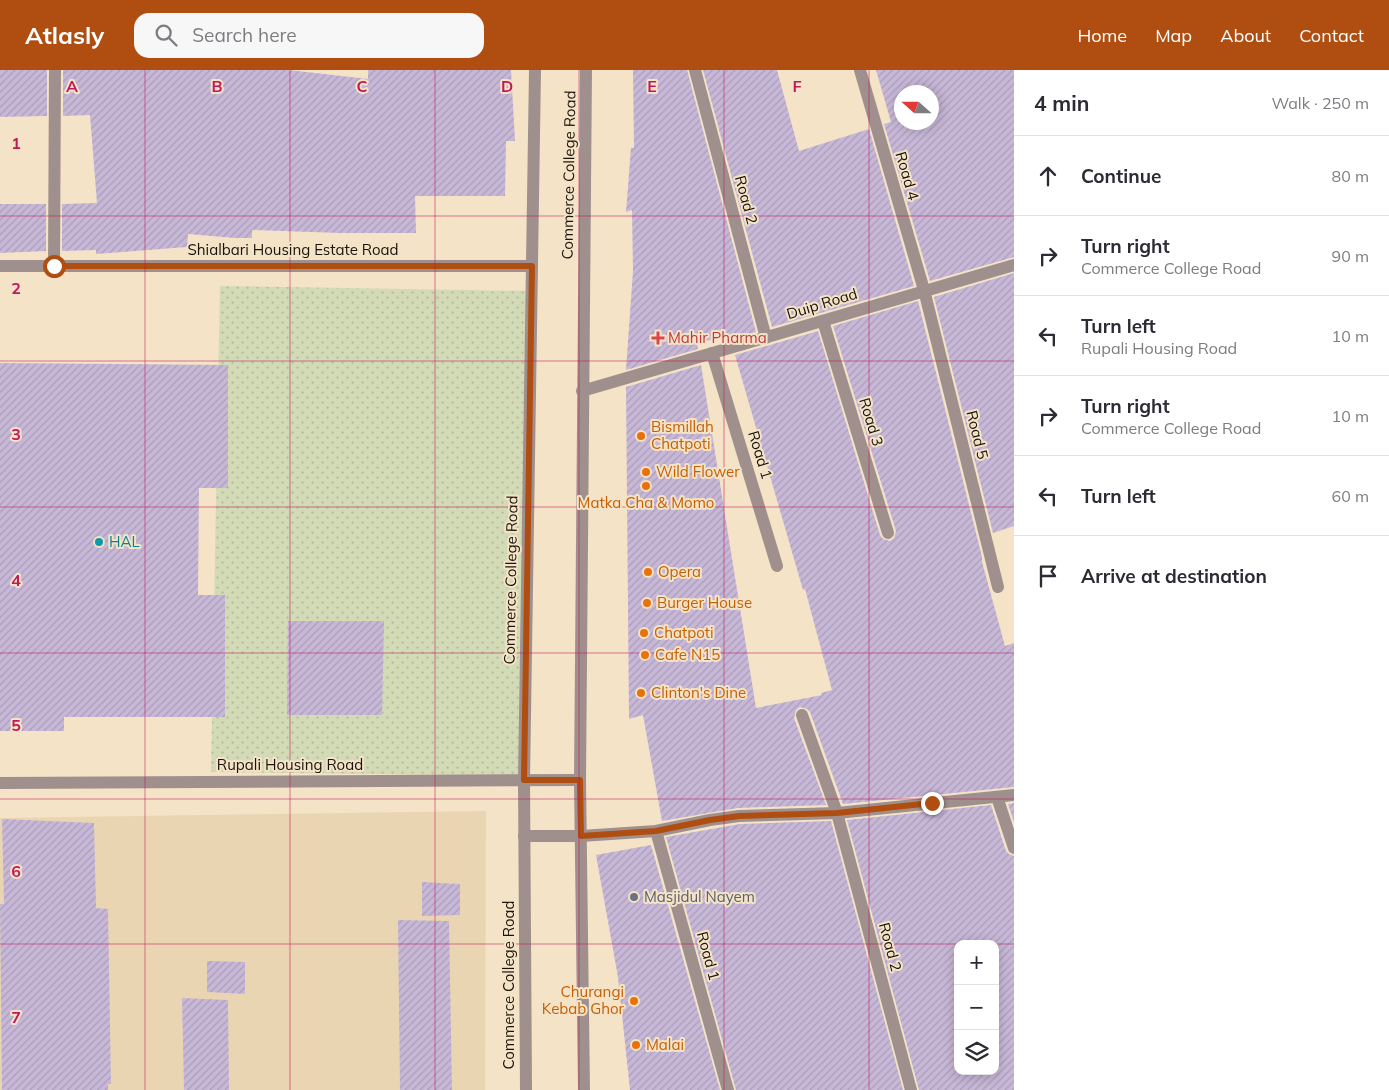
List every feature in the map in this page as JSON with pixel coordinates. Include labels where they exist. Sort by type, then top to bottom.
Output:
[{"type":"street","points":[[54,266],[55,70]]},
{"type":"street","name":"Commerce College Road","points":[[526,1090],[524,780],[536,70]]},
{"type":"street","name":"Commerce College Road","points":[[584,1090],[580,780],[586,70]]},
{"type":"street","name":"Road 2","points":[[694,70],[766,338]]},
{"type":"street","name":"Road 4","points":[[860,70],[924,290]]},
{"type":"street","name":"Duip Road","points":[[582,391],[1014,265]]},
{"type":"street","name":"Shialbari Housing Estate Road","points":[[0,266],[532,266]]},
{"type":"street","name":"Road 5","points":[[924,290],[998,587]]},
{"type":"street","name":"Road 3","points":[[822,321],[888,533]]},
{"type":"street","name":"Road 1","points":[[712,354],[777,566]]},
{"type":"street","name":"Road 2","points":[[802,715],[837,813],[912,1090]]},
{"type":"street","name":"Rupali Housing Road","points":[[0,783],[580,780]]},
{"type":"street","points":[[524,836],[581,836],[656,831],[739,816],[837,813],[997,798],[1014,794]]},
{"type":"street","points":[[997,798],[1014,848]]},
{"type":"street","name":"Road 1","points":[[656,831],[728,1090]]},
{"type":"shaded area","points":[[486,811],[485,1090],[0,1090],[0,818]]},
{"type":"green space","points":[[220,286],[533,291],[524,776],[211,772]]},
{"type":"building","points":[[0,70],[47,70],[47,116],[0,117]]},
{"type":"building","points":[[63,70],[289,70],[368,79],[368,70],[511,70],[515,141],[506,141],[505,196],[415,196],[416,233],[252,230],[252,238],[188,234],[187,247],[96,254],[96,250],[62,251],[62,204],[97,203],[90,115],[63,116]]},
{"type":"building","points":[[633,70],[687,70],[756,332],[731,339],[730,336],[697,343],[698,349],[626,370],[633,271],[632,210],[626,212],[631,148],[634,148]]},
{"type":"building","points":[[703,70],[777,70],[799,151],[869,129],[914,286],[772,327]]},
{"type":"building","points":[[876,70],[1014,70],[1014,257],[930,281],[884,124],[891,122]]},
{"type":"building","points":[[0,204],[46,204],[46,251],[0,253]]},
{"type":"building","points":[[1014,273],[1014,526],[993,533],[934,297]]},
{"type":"building","points":[[918,301],[982,562],[1005,646],[1014,643],[1014,787],[843,804],[810,712],[800,707],[796,710],[794,718],[826,805],[738,808],[662,821],[643,715],[629,719],[626,387],[701,365],[756,708],[822,695],[821,693],[832,690],[805,589],[803,590],[735,355],[818,331],[880,535],[883,539],[890,541],[894,538],[896,531],[833,326]]},
{"type":"building","name":"HAL","points":[[0,363],[228,365],[228,488],[199,488],[198,595],[225,595],[225,717],[64,717],[64,731],[0,731]]},
{"type":"building","points":[[288,621],[384,621],[382,715],[287,715]]},
{"type":"building","points":[[1014,803],[1014,822],[1008,804]]},
{"type":"building","points":[[991,805],[1006,851],[1014,856],[1014,1090],[919,1090],[847,820]]},
{"type":"building","points":[[2,819],[94,823],[96,908],[108,909],[111,1084],[108,1084],[108,1090],[2,1090],[0,904],[4,904]]},
{"type":"building","points":[[831,821],[903,1090],[736,1090],[666,837],[740,824]]},
{"type":"building","points":[[651,845],[720,1090],[630,1090],[618,977],[596,855]]},
{"type":"building","points":[[422,882],[460,884],[460,915],[422,916]]},
{"type":"building","points":[[398,920],[449,921],[452,1090],[400,1090]]},
{"type":"building","points":[[207,961],[245,962],[245,994],[207,992]]},
{"type":"building","points":[[182,998],[228,1000],[229,1090],[184,1090]]},
{"type":"place","name":"Mahir Pharma","points":[[658,338]]},
{"type":"place","name":"Bismillah Chatpoti","points":[[641,436]]},
{"type":"place","name":"Wild Flower","points":[[646,472]]},
{"type":"place","name":"Matka Cha & Momo","points":[[646,486]]},
{"type":"place","name":"HAL","points":[[99,542]]},
{"type":"place","name":"Opera","points":[[648,572]]},
{"type":"place","name":"Burger House","points":[[647,603]]},
{"type":"place","name":"Chatpoti","points":[[644,633]]},
{"type":"place","name":"Cafe N15","points":[[645,655]]},
{"type":"place","name":"Clinton's Dine","points":[[641,693]]},
{"type":"place","name":"Masjidul Nayem","points":[[634,897]]},
{"type":"place","name":"Churangi Kebab Ghor","points":[[634,1001]]},
{"type":"place","name":"Malai","points":[[636,1045]]},
{"type":"route","points":[[54,266],[532,266],[524,780],[580,780],[581,836],[656,831],[739,816],[837,813],[932,803]]}]
